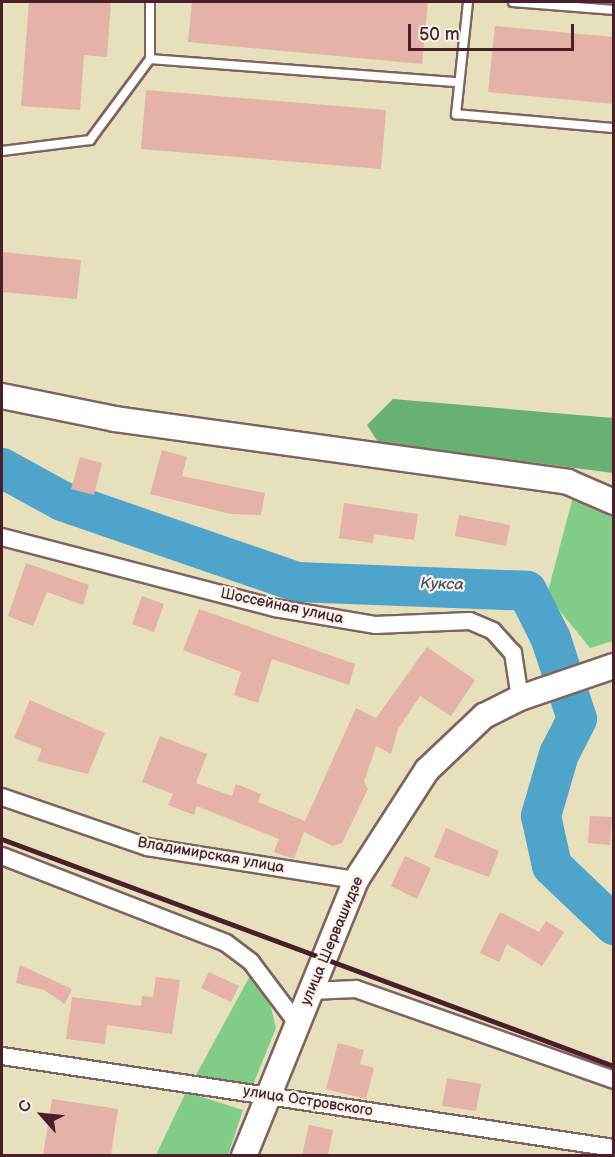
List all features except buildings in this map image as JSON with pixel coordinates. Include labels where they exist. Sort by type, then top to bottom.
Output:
[{"type":"street","points":[[2,396],[115,419],[568,482],[614,502]]},
{"type":"street","name":"Шоссейная улица","points":[[2,537],[275,608],[375,624],[470,621],[493,631],[513,653],[529,694]]},
{"type":"street","name":"улица Шервашидзе","points":[[244,1154],[266,1095],[356,880],[427,770],[484,716],[529,694],[610,667]]},
{"type":"street","name":"Владимирская улица","points":[[2,797],[147,847],[356,880]]},
{"type":"street","points":[[2,856],[226,943],[251,962],[297,1023]]},
{"type":"street","points":[[310,991],[356,989],[614,1080]]},
{"type":"street","name":"улица Островского","points":[[2,1056],[614,1148]]},
{"type":"lane","points":[[2,151],[90,140],[150,59],[150,2]]},
{"type":"lane","points":[[468,2],[457,82],[456,114],[614,128]]},
{"type":"lane","points":[[513,2],[614,10]]},
{"type":"lane","points":[[150,59],[457,82]]},
{"type":"green space","points":[[393,399],[613,418],[613,473],[378,442],[367,425]]},
{"type":"green space","points":[[573,497],[613,517],[613,641],[590,648],[547,595]]},
{"type":"green space","points":[[251,974],[271,1007],[276,1028],[253,1085],[196,1075]]},
{"type":"green space","points":[[186,1092],[243,1110],[228,1155],[156,1155]]},
{"type":"waterway","name":"Кукса","points":[[2,468],[62,501],[297,582],[527,591],[551,639],[577,719],[559,754],[541,816],[552,866],[614,925]]},
{"type":"railway","points":[[2,839],[614,1066]]}]
